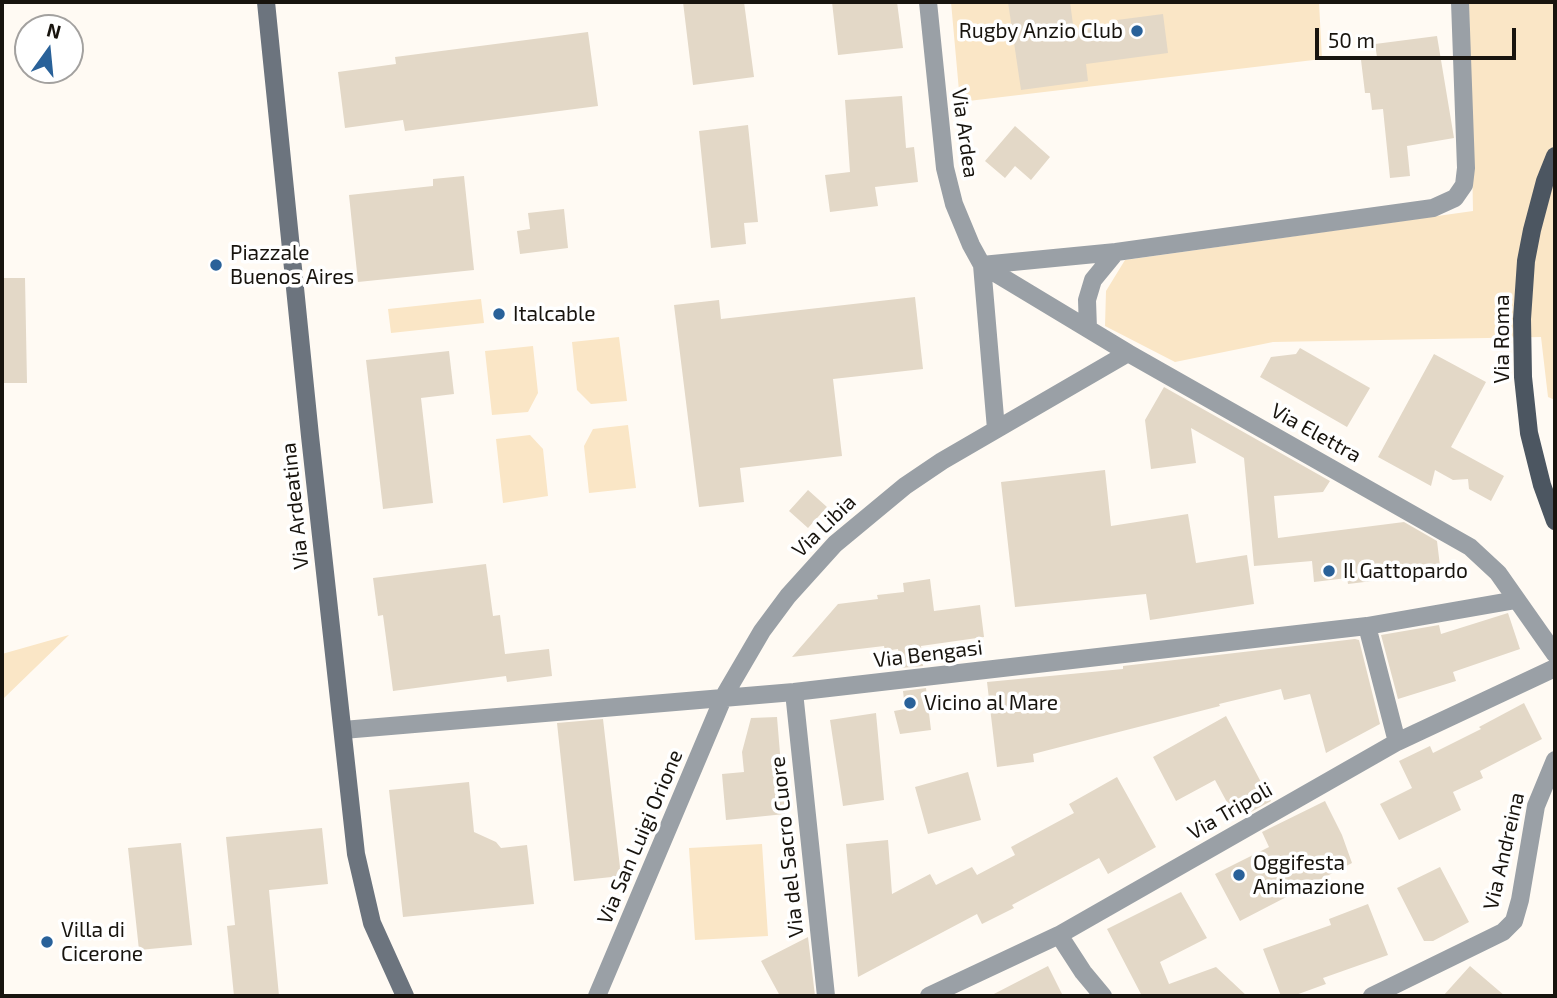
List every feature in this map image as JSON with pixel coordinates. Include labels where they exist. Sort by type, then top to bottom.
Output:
[{"type":"main road","name":"Via Ardeatina","points":[[266,2],[356,854],[372,923],[405,996]]},
{"type":"main road","name":"Via Roma","points":[[1555,156],[1545,181],[1532,230],[1526,261],[1522,319],[1523,377],[1529,433],[1542,485],[1555,522]]},
{"type":"street","name":"Via Ardea","points":[[928,2],[945,168],[962,226],[982,265]]},
{"type":"street","points":[[996,429],[982,265],[1116,252],[1433,208],[1455,198],[1464,185],[1466,168],[1460,2]]},
{"type":"street","points":[[1087,328],[1087,300],[1093,280],[1116,252]]},
{"type":"street","name":"Via Elettra","points":[[982,265],[1128,353],[1456,538],[1498,573],[1555,654]]},
{"type":"street","name":"Via Libia","points":[[724,696],[775,614],[802,579],[835,544],[905,486],[996,429],[1128,353]]},
{"type":"street","name":"Via Bengasi","points":[[343,730],[793,692],[1367,626],[1516,600]]},
{"type":"street","points":[[1367,626],[1397,743]]},
{"type":"street","name":"Via Tripoli","points":[[929,996],[1059,935],[1397,743],[1555,668]]},
{"type":"street","name":"Via del Sacro Cuore","points":[[793,692],[827,996]]},
{"type":"street","name":"Via San Luigi Orione","points":[[597,996],[724,696]]},
{"type":"street","name":"Via Andreina","points":[[1372,996],[1503,932],[1514,921],[1536,806],[1555,760]]},
{"type":"street","points":[[1059,935],[1083,972],[1103,996]]},
{"type":"shaded area","name":"Rugby Anzio Club","points":[[951,2],[1319,2],[1322,59],[960,102]]},
{"type":"shaded area","points":[[1469,2],[1555,2],[1555,400],[1548,397],[1541,337],[1273,342],[1175,362],[1105,326],[1106,291],[1125,260],[1473,211]]},
{"type":"shaded area","points":[[481,299],[484,323],[391,333],[388,309]]},
{"type":"shaded area","points":[[619,337],[627,401],[591,404],[577,390],[572,342]]},
{"type":"shaded area","points":[[533,346],[538,393],[528,412],[492,415],[485,351]]},
{"type":"shaded area","points":[[628,425],[636,488],[589,493],[584,446],[593,429]]},
{"type":"shaded area","points":[[530,435],[543,449],[548,496],[503,503],[496,439]]},
{"type":"shaded area","points":[[69,635],[2,700],[2,654]]},
{"type":"shaded area","points":[[762,844],[768,936],[695,940],[689,848]]},
{"type":"building","points":[[683,2],[744,2],[754,77],[693,85]]},
{"type":"building","points":[[832,2],[897,2],[903,48],[838,55]]},
{"type":"building","points":[[1008,2],[1070,2],[1074,32],[1118,26],[1117,20],[1163,14],[1168,53],[1086,64],[1088,81],[1021,90]]},
{"type":"building","points":[[588,32],[598,106],[405,131],[403,120],[345,128],[338,72],[396,64],[395,57]]},
{"type":"building","points":[[1437,36],[1454,138],[1407,146],[1410,176],[1390,178],[1383,109],[1372,110],[1370,93],[1365,93],[1361,60],[1377,57],[1375,44]]},
{"type":"building","points":[[902,96],[906,148],[914,147],[918,182],[875,187],[878,206],[830,212],[825,175],[850,172],[845,100]]},
{"type":"building","points":[[748,125],[758,222],[744,223],[746,244],[711,248],[699,131]]},
{"type":"building","points":[[1015,126],[1050,157],[1031,180],[1015,166],[1005,178],[985,161]]},
{"type":"building","points":[[464,176],[474,270],[358,282],[349,195],[433,186],[433,179]]},
{"type":"building","points":[[564,209],[568,248],[520,254],[517,231],[530,229],[528,213]]},
{"type":"building","points":[[2,278],[25,278],[27,383],[2,383]]},
{"type":"building","points":[[915,297],[923,369],[833,379],[842,456],[740,468],[744,502],[699,507],[674,305],[719,300],[721,319]]},
{"type":"building","points":[[1300,348],[1370,388],[1347,427],[1260,377],[1271,357],[1296,354]]},
{"type":"building","points":[[449,351],[454,394],[421,398],[433,503],[383,509],[366,360]]},
{"type":"building","points":[[1434,354],[1486,382],[1451,447],[1504,476],[1491,501],[1469,489],[1468,479],[1453,480],[1435,470],[1431,486],[1378,457]]},
{"type":"building","points":[[1164,387],[1330,481],[1323,492],[1274,496],[1278,538],[1404,522],[1437,541],[1440,566],[1388,572],[1389,579],[1348,584],[1347,578],[1314,582],[1312,561],[1254,566],[1244,458],[1191,428],[1196,463],[1151,469],[1145,420]]},
{"type":"building","points":[[1105,470],[1111,526],[1188,514],[1196,563],[1247,555],[1254,604],[1150,620],[1146,594],[1015,607],[1001,482]]},
{"type":"building","points":[[808,490],[827,507],[808,528],[789,511]]},
{"type":"building","points":[[486,564],[493,616],[500,615],[505,654],[549,649],[552,676],[507,682],[506,676],[393,691],[383,615],[378,616],[373,578]]},
{"type":"building","points":[[930,579],[934,611],[980,605],[984,637],[921,646],[923,666],[900,668],[898,649],[885,651],[884,646],[792,657],[838,604],[878,599],[877,595],[904,592],[903,583]]},
{"type":"building","points":[[1508,613],[1520,649],[1453,672],[1456,681],[1398,699],[1381,635],[1439,625],[1441,634]]},
{"type":"building","points":[[1359,640],[1380,724],[1326,753],[1310,694],[1284,700],[1281,689],[1033,754],[1034,762],[997,767],[987,682],[1123,669],[1123,666]]},
{"type":"building","points":[[926,688],[931,730],[900,734],[894,711],[905,709],[903,691]]},
{"type":"building","points":[[1524,703],[1542,739],[1480,771],[1483,778],[1453,792],[1461,810],[1399,840],[1380,804],[1412,788],[1399,761],[1430,746],[1433,753]]},
{"type":"building","points":[[876,713],[884,800],[843,806],[830,720]]},
{"type":"building","points":[[1226,716],[1271,801],[1251,812],[1244,799],[1229,806],[1215,780],[1176,801],[1153,757]]},
{"type":"building","points":[[777,717],[785,814],[726,820],[722,774],[744,772],[742,752],[751,718]]},
{"type":"building","points":[[603,719],[621,876],[574,881],[557,723]]},
{"type":"building","points":[[968,772],[981,820],[928,834],[915,787]]},
{"type":"building","points":[[1117,777],[1156,847],[1108,874],[1099,858],[982,924],[977,914],[858,977],[846,844],[888,840],[892,894],[930,874],[936,885],[972,867],[977,875],[1015,855],[1011,847],[1074,813],[1069,804]]},
{"type":"building","points":[[469,782],[474,832],[496,842],[501,848],[527,845],[534,904],[403,917],[389,790]]},
{"type":"building","points":[[1325,801],[1352,863],[1240,921],[1215,874],[1269,847],[1262,832]]},
{"type":"building","points":[[322,828],[328,884],[269,890],[279,996],[234,996],[227,926],[235,925],[226,837]]},
{"type":"building","points":[[181,843],[192,945],[139,950],[128,848]]},
{"type":"building","points":[[1440,867],[1469,922],[1433,941],[1424,941],[1397,888]]},
{"type":"building","points":[[1181,892],[1207,938],[1160,962],[1169,984],[1216,967],[1247,996],[1142,996],[1107,929]]},
{"type":"building","points":[[1368,904],[1388,955],[1323,978],[1326,984],[1293,996],[1281,996],[1263,949],[1331,925],[1329,919]]},
{"type":"building","points":[[808,937],[815,996],[780,996],[761,961]]},
{"type":"building","points":[[1048,966],[1063,996],[990,996]]},
{"type":"building","points":[[1470,966],[1505,996],[1443,996]]},
{"type":"place","name":"Rugby Anzio Club","points":[[1137,31]]},
{"type":"place","name":"Piazzale Buenos Aires","points":[[216,265]]},
{"type":"place","name":"Italcable","points":[[499,314]]},
{"type":"place","name":"Il Gattopardo","points":[[1329,571]]},
{"type":"place","name":"Vicino al Mare","points":[[910,703]]},
{"type":"place","name":"Oggifesta Animazione","points":[[1239,875]]},
{"type":"place","name":"Villa di Cicerone","points":[[47,942]]}]
